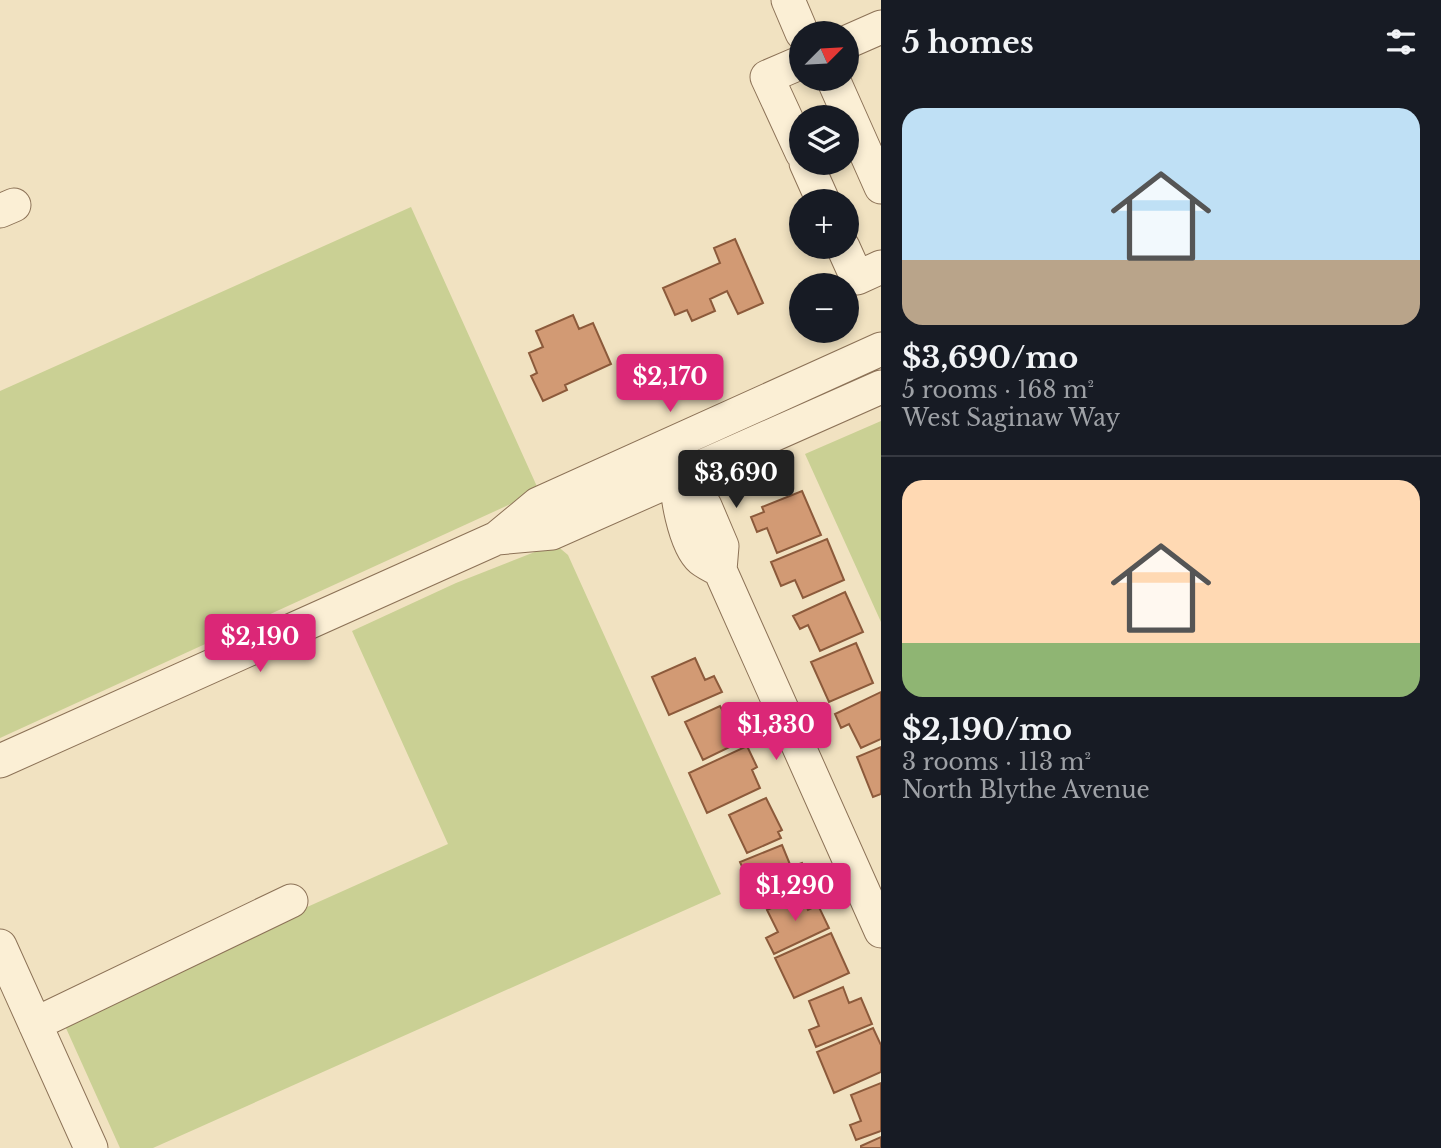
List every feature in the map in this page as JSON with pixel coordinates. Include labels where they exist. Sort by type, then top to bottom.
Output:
[{"type":"street","points":[[788,0],[797,21]]},
{"type":"street","points":[[859,37],[881,27]]},
{"type":"street","points":[[789,68],[767,77],[789,125]]},
{"type":"street","points":[[838,91],[881,187]]},
{"type":"street","points":[[849,259],[857,278],[881,267]]},
{"type":"street","points":[[677,477],[690,448],[842,380],[868,355]]},
{"type":"street","points":[[0,761],[497,538],[538,504],[868,355]]},
{"type":"street","points":[[497,538],[552,533],[881,387]]},
{"type":"street","points":[[677,477],[705,506],[722,547],[720,570],[881,931]]},
{"type":"street","points":[[35,1024],[291,901]]},
{"type":"street","points":[[0,946],[91,1148]]},
{"type":"green space","points":[[411,207],[539,491],[0,738],[0,391]]},
{"type":"green space","points":[[881,421],[881,622],[805,454]]},
{"type":"green space","points":[[555,544],[568,555],[721,894],[153,1148],[120,1148],[61,1017],[448,844],[352,631],[456,583]]},
{"type":"building","points":[[735,239],[763,303],[738,314],[727,291],[710,299],[715,311],[692,321],[687,310],[675,315],[663,288],[720,263],[714,248]]},
{"type":"building","points":[[573,315],[579,329],[593,323],[611,364],[565,385],[567,390],[543,401],[531,376],[537,373],[529,353],[543,347],[536,331]]},
{"type":"building","points":[[802,491],[821,535],[777,553],[767,528],[757,532],[751,517],[764,512],[762,507]]},
{"type":"building","points":[[827,539],[844,580],[803,598],[795,580],[781,586],[771,562]]},
{"type":"building","points":[[845,592],[863,632],[820,651],[808,625],[800,629],[793,616]]},
{"type":"building","points":[[856,643],[873,683],[829,702],[811,662]]},
{"type":"building","points":[[695,658],[705,680],[714,676],[722,692],[669,715],[652,677]]},
{"type":"building","points":[[881,692],[881,739],[861,748],[849,724],[841,728],[835,714]]},
{"type":"building","points":[[720,706],[726,717],[732,715],[744,740],[703,760],[685,722]]},
{"type":"building","points":[[747,746],[757,767],[752,770],[760,788],[707,813],[689,773]]},
{"type":"building","points":[[881,747],[881,794],[873,797],[857,757]]},
{"type":"building","points":[[766,798],[782,830],[778,832],[781,838],[747,853],[729,815]]},
{"type":"building","points":[[782,845],[791,867],[802,863],[809,880],[757,901],[740,862]]},
{"type":"building","points":[[801,894],[808,910],[818,905],[829,928],[774,954],[766,938],[778,932],[767,910]]},
{"type":"building","points":[[831,933],[849,973],[794,998],[775,958]]},
{"type":"building","points":[[843,987],[849,1003],[861,998],[872,1024],[816,1047],[809,1030],[819,1026],[809,1001]]},
{"type":"building","points":[[873,1028],[881,1045],[881,1072],[834,1093],[817,1052]]},
{"type":"building","points":[[881,1083],[881,1131],[856,1140],[850,1125],[861,1121],[851,1095]]},
{"type":"building","points":[[881,1137],[881,1148],[861,1148],[861,1146]]}]
